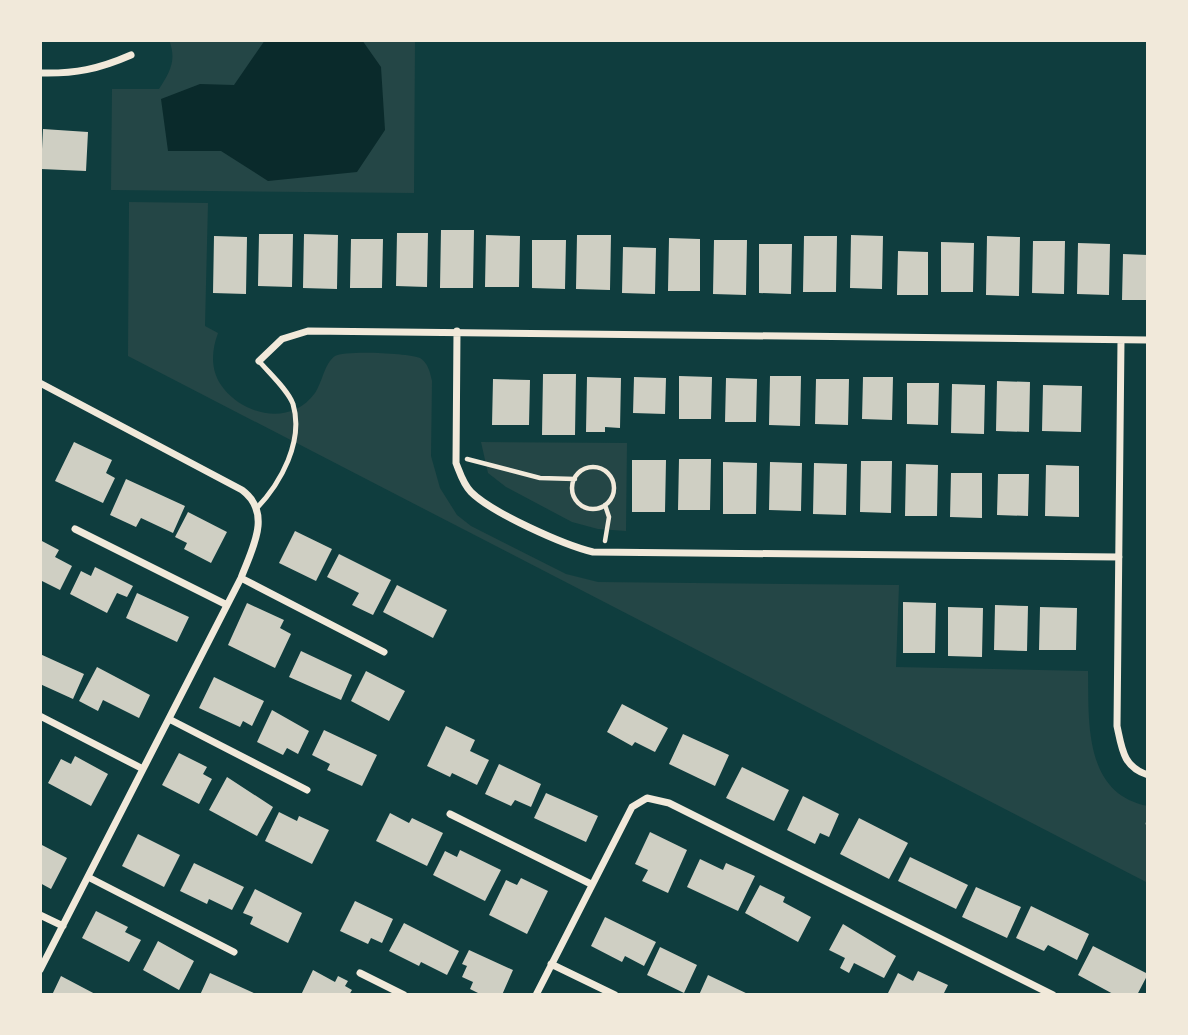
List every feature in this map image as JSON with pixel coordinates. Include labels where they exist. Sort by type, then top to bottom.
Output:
[{"type":"street","points":[[40,73],[74,74],[101,68],[131,55]]},
{"type":"street","points":[[259,361],[282,339],[308,331],[1148,340]]},
{"type":"street","points":[[457,331],[456,458],[461,477],[478,498],[568,546],[604,552],[1119,557]]},
{"type":"street","points":[[1121,340],[1117,726],[1123,757],[1133,770],[1148,775]]},
{"type":"street","points":[[40,383],[242,490],[251,497],[256,509],[258,533],[241,578],[40,970]]},
{"type":"street","points":[[75,529],[227,606]]},
{"type":"street","points":[[241,578],[384,652]]},
{"type":"street","points":[[40,716],[143,769]]},
{"type":"street","points":[[169,719],[307,790]]},
{"type":"street","points":[[536,995],[632,807],[647,798],[669,803],[1053,995]]},
{"type":"street","points":[[450,814],[591,884]]},
{"type":"street","points":[[88,877],[234,952]]},
{"type":"street","points":[[40,915],[63,926]]},
{"type":"street","points":[[551,964],[615,995]]},
{"type":"street","points":[[360,973],[404,995]]},
{"type":"lane","points":[[256,509],[278,482],[297,426],[293,402],[259,361]]},
{"type":"path","points":[[456,458],[480,460],[540,478],[575,479]]},
{"type":"path","points":[[588,468],[604,470],[613,482],[614,491],[605,505],[591,508],[583,506],[573,493],[575,479],[588,468]]},
{"type":"path","points":[[604,552],[609,517],[605,505]]},
{"type":"shaded area","points":[[169,40],[415,40],[414,193],[111,190],[112,89],[159,89],[171,66]]},
{"type":"shaded area","points":[[265,40],[362,40],[381,67],[385,130],[357,172],[268,181],[221,151],[168,151],[161,99],[200,84],[234,85]]},
{"type":"shaded area","points":[[129,202],[208,203],[205,326],[218,333],[213,355],[214,369],[219,382],[233,398],[256,411],[281,413],[294,410],[315,393],[328,363],[335,356],[377,353],[420,358],[427,365],[432,381],[431,456],[440,488],[457,515],[471,526],[566,574],[598,582],[899,585],[896,667],[1088,671],[1090,732],[1101,771],[1111,787],[1127,799],[1148,806],[1148,883],[128,356]]},
{"type":"shaded area","points":[[481,442],[627,443],[626,531],[598,529],[572,522],[506,487],[488,473]]},
{"type":"building","points":[[43,129],[88,132],[86,171],[41,169]]},
{"type":"building","points":[[441,230],[474,230],[473,288],[440,288]]},
{"type":"building","points":[[397,233],[428,233],[427,287],[396,286]]},
{"type":"building","points":[[259,234],[293,234],[292,287],[258,286]]},
{"type":"building","points":[[304,234],[338,235],[337,289],[303,288]]},
{"type":"building","points":[[486,235],[520,236],[519,287],[485,287]]},
{"type":"building","points":[[577,235],[611,235],[610,290],[576,289]]},
{"type":"building","points":[[851,235],[883,236],[882,289],[850,288]]},
{"type":"building","points":[[214,236],[247,237],[246,294],[213,293]]},
{"type":"building","points":[[804,236],[837,236],[836,292],[803,292]]},
{"type":"building","points":[[987,236],[1020,237],[1019,296],[986,295]]},
{"type":"building","points":[[669,238],[700,239],[700,291],[668,291]]},
{"type":"building","points":[[351,239],[383,239],[382,288],[350,288]]},
{"type":"building","points":[[532,240],[566,240],[565,289],[532,288]]},
{"type":"building","points":[[714,240],[747,240],[746,295],[713,294]]},
{"type":"building","points":[[1033,241],[1065,241],[1064,294],[1032,293]]},
{"type":"building","points":[[941,242],[974,243],[973,292],[941,292]]},
{"type":"building","points":[[1078,243],[1110,244],[1109,295],[1077,294]]},
{"type":"building","points":[[759,244],[792,244],[791,294],[759,293]]},
{"type":"building","points":[[623,247],[656,248],[655,294],[622,293]]},
{"type":"building","points":[[898,251],[928,252],[928,295],[897,295]]},
{"type":"building","points":[[1123,254],[1148,255],[1148,300],[1122,300]]},
{"type":"building","points":[[543,374],[576,374],[575,435],[542,435]]},
{"type":"building","points":[[679,376],[712,377],[711,419],[679,419]]},
{"type":"building","points":[[770,376],[801,376],[800,426],[769,425]]},
{"type":"building","points":[[587,377],[621,378],[620,428],[605,427],[605,432],[586,432]]},
{"type":"building","points":[[634,377],[666,378],[665,414],[633,413]]},
{"type":"building","points":[[863,377],[893,377],[892,420],[862,419]]},
{"type":"building","points":[[726,378],[757,379],[756,422],[725,422]]},
{"type":"building","points":[[493,379],[530,380],[529,425],[492,425]]},
{"type":"building","points":[[816,379],[849,379],[848,425],[815,424]]},
{"type":"building","points":[[997,381],[1030,382],[1029,432],[996,431]]},
{"type":"building","points":[[907,383],[939,383],[938,425],[907,424]]},
{"type":"building","points":[[952,384],[985,385],[984,434],[951,433]]},
{"type":"building","points":[[1043,385],[1082,386],[1081,432],[1042,431]]},
{"type":"building","points":[[74,442],[112,460],[106,473],[115,478],[103,503],[55,481]]},
{"type":"building","points":[[679,459],[711,459],[710,510],[678,510]]},
{"type":"building","points":[[632,460],[666,460],[665,512],[632,512]]},
{"type":"building","points":[[861,461],[892,461],[891,513],[860,512]]},
{"type":"building","points":[[723,462],[757,463],[756,514],[723,514]]},
{"type":"building","points":[[770,462],[802,463],[801,511],[769,510]]},
{"type":"building","points":[[814,463],[847,464],[846,515],[813,514]]},
{"type":"building","points":[[906,464],[938,465],[937,516],[905,516]]},
{"type":"building","points":[[1046,465],[1079,466],[1079,517],[1045,516]]},
{"type":"building","points":[[951,473],[982,473],[982,518],[950,517]]},
{"type":"building","points":[[998,474],[1029,474],[1028,516],[997,515]]},
{"type":"building","points":[[126,479],[185,506],[173,533],[141,518],[136,527],[110,515]]},
{"type":"building","points":[[188,512],[227,532],[211,563],[184,549],[187,543],[175,537]]},
{"type":"building","points":[[295,531],[332,549],[316,581],[279,563]]},
{"type":"building","points":[[40,540],[59,550],[55,557],[72,566],[60,590],[40,580]]},
{"type":"building","points":[[339,554],[391,580],[373,615],[352,605],[359,593],[327,577]]},
{"type":"building","points":[[95,567],[133,586],[127,597],[117,593],[107,613],[70,594],[81,571],[91,576]]},
{"type":"building","points":[[397,585],[447,610],[433,638],[383,612]]},
{"type":"building","points":[[137,593],[189,617],[177,642],[126,618]]},
{"type":"building","points":[[903,602],[936,603],[935,653],[903,653]]},
{"type":"building","points":[[247,603],[284,620],[280,628],[291,634],[275,668],[228,645]]},
{"type":"building","points":[[995,605],[1028,606],[1027,651],[994,650]]},
{"type":"building","points":[[948,607],[983,608],[982,657],[948,656]]},
{"type":"building","points":[[1040,607],[1077,608],[1076,650],[1039,650]]},
{"type":"building","points":[[301,651],[352,675],[341,700],[289,677]]},
{"type":"building","points":[[40,654],[84,674],[73,699],[40,684]]},
{"type":"building","points":[[97,667],[150,695],[139,718],[103,700],[98,711],[79,701]]},
{"type":"building","points":[[366,671],[405,691],[389,721],[351,701]]},
{"type":"building","points":[[214,677],[264,701],[252,726],[243,721],[240,727],[199,708]]},
{"type":"building","points":[[622,704],[668,728],[655,752],[635,742],[632,746],[607,732]]},
{"type":"building","points":[[272,710],[309,731],[298,754],[287,748],[283,755],[257,742]]},
{"type":"building","points":[[446,726],[475,740],[470,751],[489,760],[477,785],[452,773],[450,777],[427,766]]},
{"type":"building","points":[[324,730],[377,755],[362,786],[327,770],[330,764],[312,755]]},
{"type":"building","points":[[683,734],[729,755],[715,786],[669,764]]},
{"type":"building","points":[[179,753],[207,767],[203,774],[212,779],[199,804],[162,785]]},
{"type":"building","points":[[75,756],[108,774],[91,806],[48,783],[61,759],[71,764]]},
{"type":"building","points":[[499,764],[541,784],[531,807],[515,800],[511,806],[485,794]]},
{"type":"building","points":[[742,767],[789,790],[774,821],[726,798]]},
{"type":"building","points":[[227,777],[273,807],[257,836],[209,810]]},
{"type":"building","points":[[546,793],[598,816],[586,842],[534,818]]},
{"type":"building","points":[[803,796],[839,814],[829,837],[820,833],[815,844],[787,830]]},
{"type":"building","points":[[279,812],[297,821],[299,816],[329,830],[312,864],[265,841]]},
{"type":"building","points":[[390,813],[409,823],[412,818],[443,833],[427,866],[376,841]]},
{"type":"building","points":[[859,818],[908,843],[889,879],[840,854]]},
{"type":"building","points":[[650,832],[687,850],[668,893],[642,881],[648,870],[635,864]]},
{"type":"building","points":[[138,834],[180,855],[164,887],[122,866]]},
{"type":"building","points":[[40,844],[67,858],[51,889],[40,883]]},
{"type":"building","points":[[460,850],[501,870],[485,901],[433,875],[445,851],[457,857]]},
{"type":"building","points":[[910,857],[968,885],[956,909],[898,881]]},
{"type":"building","points":[[700,859],[723,870],[726,863],[755,876],[738,911],[687,887]]},
{"type":"building","points":[[194,863],[244,887],[232,910],[209,899],[207,904],[180,891]]},
{"type":"building","points":[[521,878],[548,891],[527,934],[489,915],[506,880],[517,885]]},
{"type":"building","points":[[760,885],[785,897],[783,902],[811,917],[798,942],[745,913]]},
{"type":"building","points":[[976,887],[1021,907],[1007,938],[962,917]]},
{"type":"building","points":[[255,889],[302,913],[288,943],[250,924],[253,917],[243,913]]},
{"type":"building","points":[[355,901],[393,919],[382,943],[371,938],[368,944],[340,931]]},
{"type":"building","points":[[1031,906],[1089,934],[1077,960],[1048,945],[1044,951],[1016,938]]},
{"type":"building","points":[[96,911],[128,927],[125,932],[141,940],[129,962],[82,938]]},
{"type":"building","points":[[605,917],[656,942],[644,966],[625,956],[622,962],[591,946]]},
{"type":"building","points":[[404,923],[459,951],[447,975],[421,962],[419,966],[389,951]]},
{"type":"building","points":[[843,924],[896,956],[884,978],[854,963],[849,973],[840,968],[845,958],[829,950]]},
{"type":"building","points":[[158,941],[194,961],[179,990],[143,970]]},
{"type":"building","points":[[1093,946],[1148,974],[1137,995],[1115,995],[1078,975]]},
{"type":"building","points":[[660,947],[697,965],[684,993],[647,975]]},
{"type":"building","points":[[469,950],[513,970],[502,995],[482,995],[470,989],[473,982],[462,977],[467,966],[462,964]]},
{"type":"building","points":[[313,970],[335,982],[338,976],[348,981],[345,986],[352,990],[349,995],[301,995]]},
{"type":"building","points":[[918,971],[948,985],[943,995],[887,995],[898,973],[913,981]]},
{"type":"building","points":[[210,973],[258,995],[200,995]]},
{"type":"building","points":[[708,975],[750,995],[699,995]]},
{"type":"building","points":[[61,976],[97,995],[52,995]]}]
